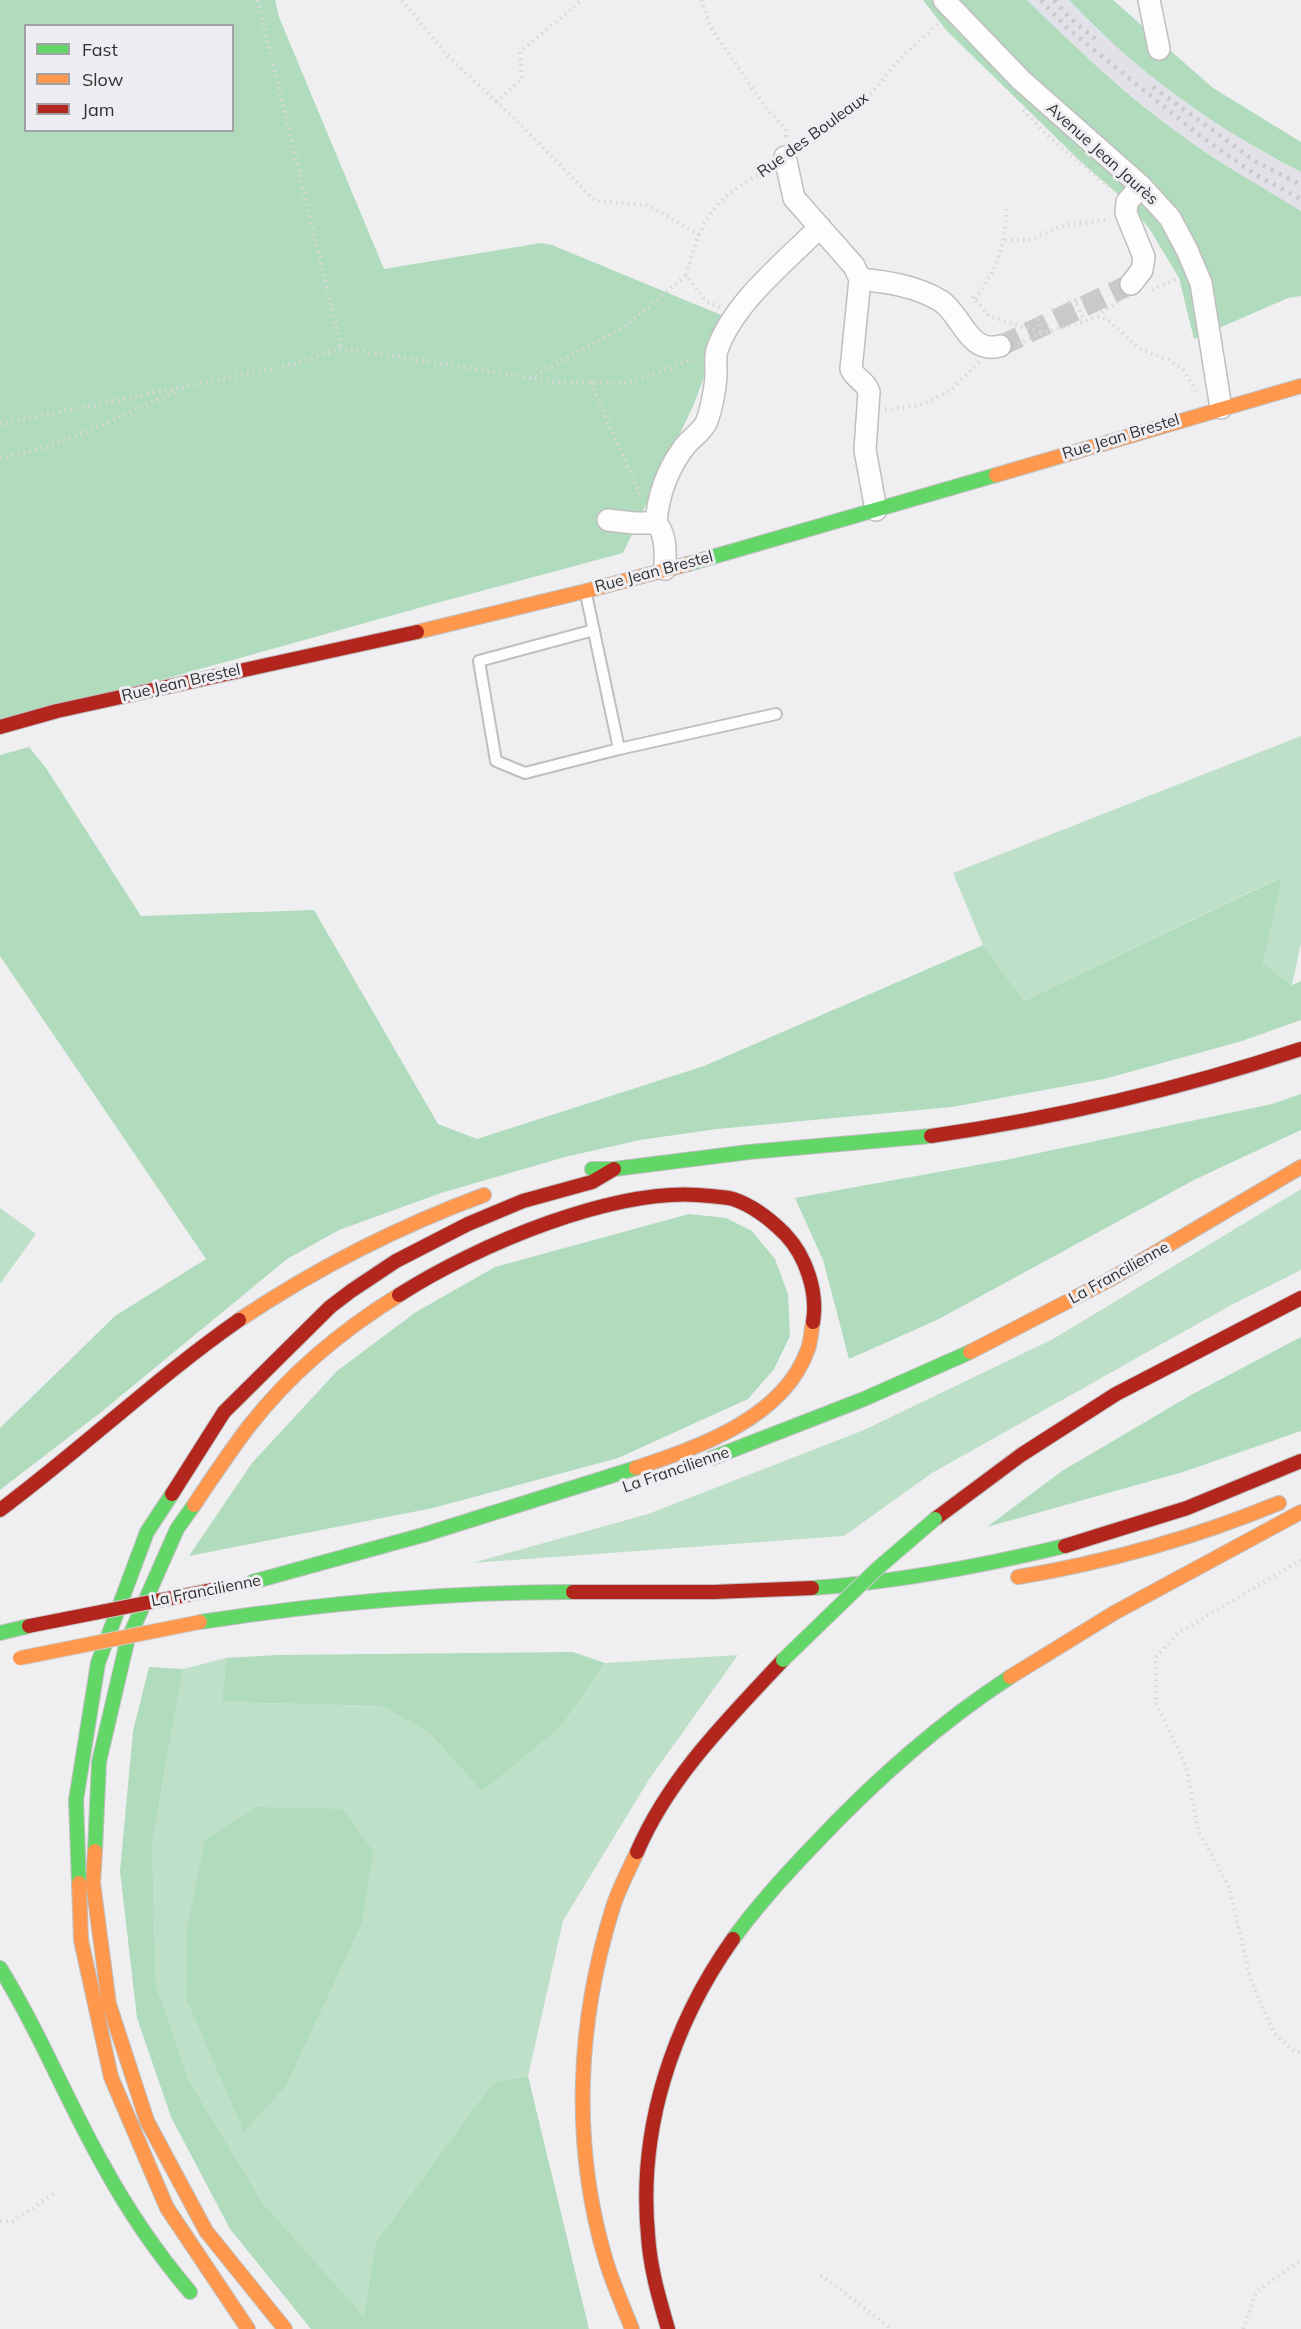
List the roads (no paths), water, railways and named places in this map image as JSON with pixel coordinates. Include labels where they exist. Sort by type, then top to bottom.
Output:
[{"type":"main road","name":"Rue Jean Brestel","points":[[0,727],[57,711],[586,591],[876,510],[1301,386]]},
{"type":"main road","points":[[580,1170],[614,1169],[750,1152],[930,1136],[1017,1122],[1159,1093],[1230,1073],[1301,1049]]},
{"type":"main road","name":"La Francilienne","points":[[695,1464],[762,1440],[894,1386],[1028,1323],[1109,1280],[1301,1167]]},
{"type":"main road","points":[[63,1827],[69,1763],[80,1700],[104,1618],[134,1550],[161,1499],[226,1408],[253,1378],[306,1327],[333,1304],[398,1261],[465,1224],[540,1195],[594,1182],[614,1169]]},
{"type":"main road","points":[[0,1510],[205,1345],[280,1293],[370,1242],[424,1217],[498,1190]]},
{"type":"main road","points":[[235,1586],[346,1558],[578,1487],[695,1446],[758,1414],[792,1381],[804,1362],[812,1339],[815,1303],[812,1286],[801,1255],[783,1229],[755,1207],[724,1196],[694,1193],[681,1193],[611,1205],[569,1216],[487,1247],[418,1282],[388,1301],[333,1343],[289,1382],[220,1461],[182,1518],[161,1558],[133,1624],[117,1671],[97,1767],[91,1862],[93,1910],[98,1949],[112,2019],[126,2067],[166,2165],[196,2216],[231,2268],[285,2329]]},
{"type":"main road","points":[[632,2329],[598,2231],[584,2160],[581,2089],[586,2018],[592,1984],[624,1881],[656,1815],[681,1777],[710,1740],[783,1660],[878,1568],[935,1519],[1021,1455],[1116,1394],[1301,1298]]},
{"type":"main road","name":"La Francilienne","points":[[15,1659],[267,1611],[428,1596],[530,1592],[731,1592],[827,1587],[931,1574],[1013,1558],[1090,1539],[1191,1506],[1301,1461]]},
{"type":"main road","points":[[1008,1579],[1150,1550],[1210,1531],[1291,1497]]},
{"type":"main road","points":[[668,2329],[657,2289],[649,2236],[646,2176],[651,2133],[657,2098],[675,2042],[698,1993],[732,1940],[784,1876],[846,1810],[908,1754],[963,1711],[1073,1637],[1301,1512]]},
{"type":"main road","name":"La Francilienne","points":[[0,1633],[363,1560],[501,1525]]},
{"type":"main road","points":[[643,1593],[794,1599],[888,1594]]},
{"type":"main road","points":[[67,1932],[70,1952]]},
{"type":"main road","points":[[0,1968],[41,2041],[92,2146],[122,2199],[171,2269],[197,2299]]},
{"type":"main road","points":[[92,2055],[110,2111]]},
{"type":"main road","points":[[130,2157],[158,2208],[184,2248],[248,2329]]},
{"type":"street","points":[[1149,0],[1159,49]]},
{"type":"street","name":"Avenue Jean Jaurès","points":[[942,12],[1141,186],[1170,218],[1201,283],[1221,408]]},
{"type":"street","points":[[785,157],[794,198],[854,266],[860,279],[851,369],[855,376],[866,384],[869,392],[865,450],[876,510]]},
{"type":"street","points":[[1131,284],[1143,270],[1144,257],[1126,208],[1141,186]]},
{"type":"street","points":[[665,569],[664,540],[657,517],[658,501],[682,448],[699,434],[708,420],[716,377],[717,352],[738,313],[755,292],[820,227]]},
{"type":"street","points":[[860,279],[902,284],[942,302],[978,345],[994,348],[1005,346]]},
{"type":"street","points":[[608,520],[634,523],[657,517]]},
{"type":"lane","points":[[586,591],[620,749]]},
{"type":"lane","points":[[594,630],[479,661],[496,761],[525,772],[776,714]]},
{"type":"tunnel","points":[[1000,346],[1131,284]]},
{"type":"railway","points":[[1041,0],[1067,28],[1199,135],[1256,175],[1301,199]]},
{"type":"railway","points":[[1054,0],[1071,19],[1100,43]]},
{"type":"railway","points":[[1153,87],[1255,161],[1301,185]]}]
